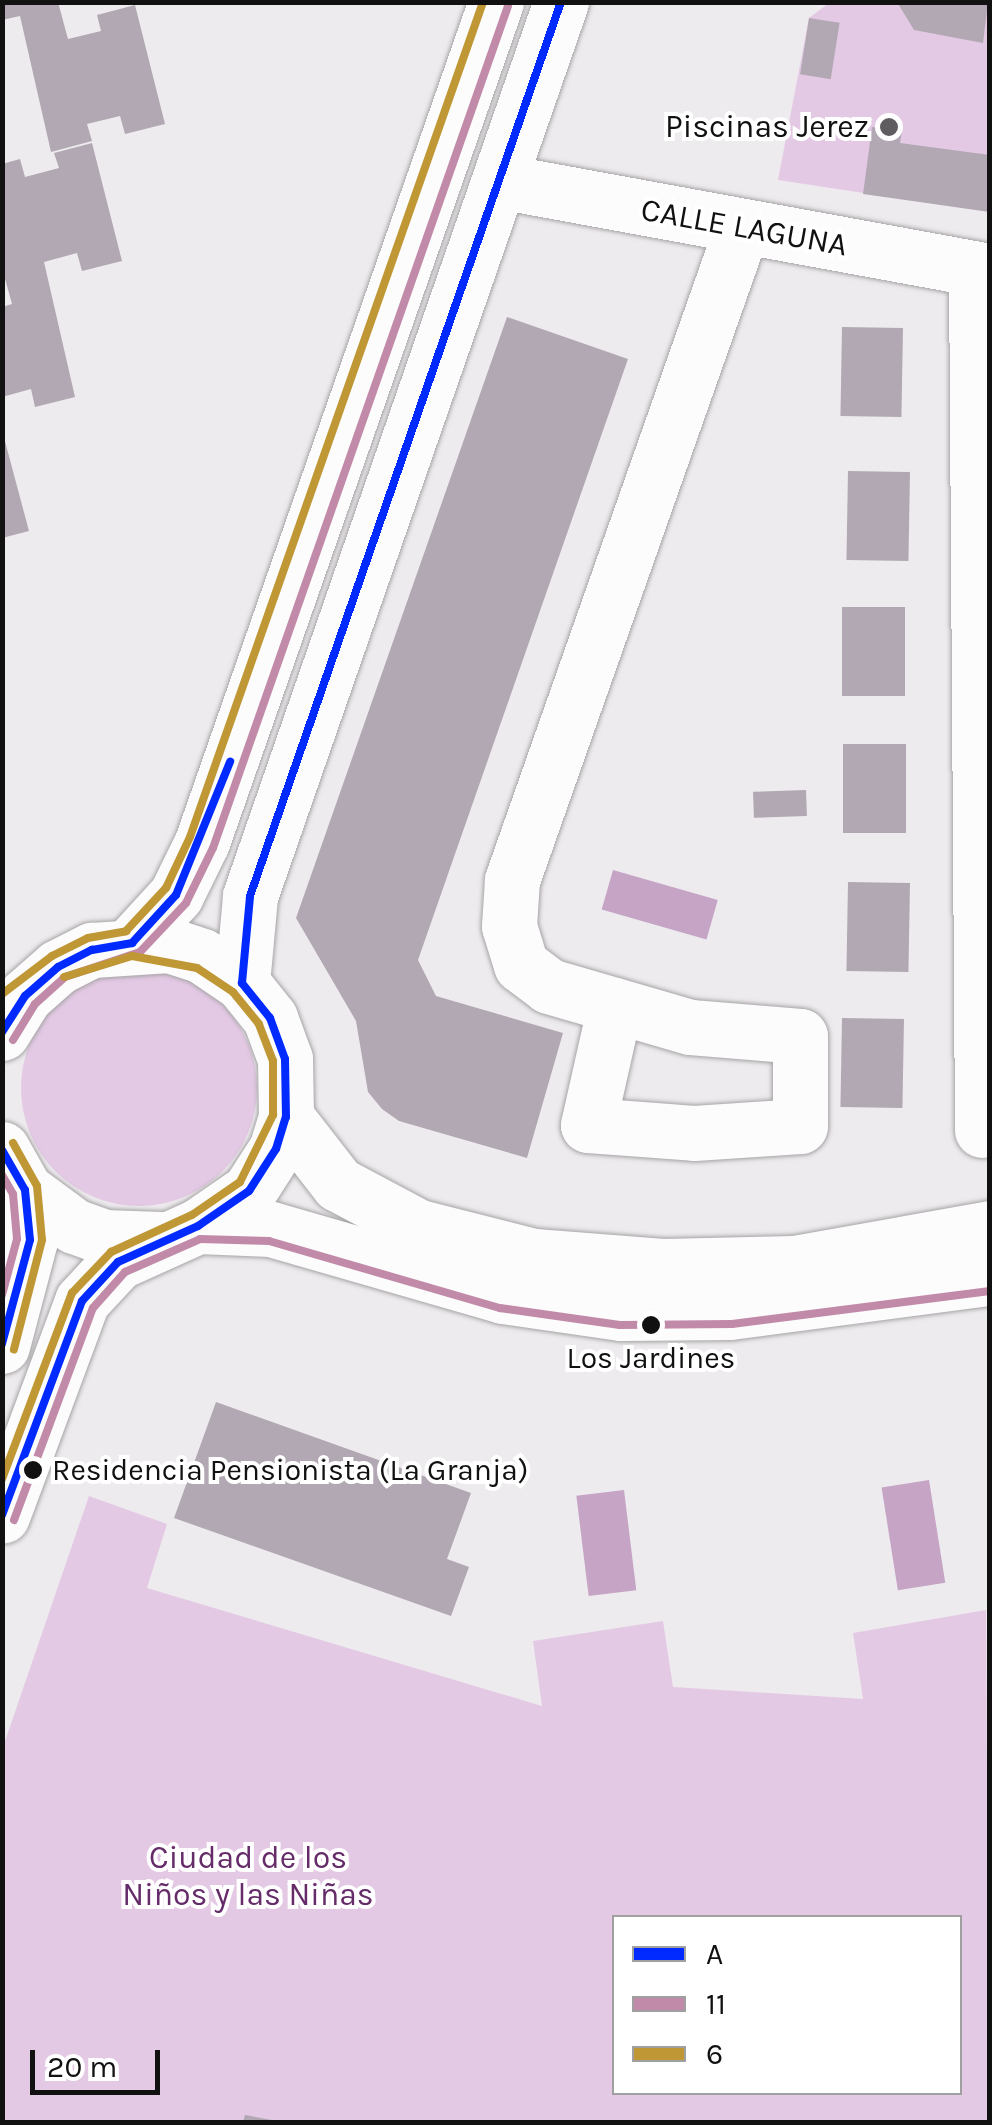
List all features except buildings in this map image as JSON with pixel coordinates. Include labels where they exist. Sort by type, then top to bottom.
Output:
[{"type":"main road","points":[[132,943],[176,895],[202,842],[496,2]]},
{"type":"main road","points":[[242,983],[250,896],[561,2]]},
{"type":"main road","name":"CALLE LAGUNA","points":[[499,181],[742,230],[983,270]]},
{"type":"main road","points":[[615,1006],[549,986],[521,965],[509,926],[512,880],[742,230]]},
{"type":"main road","points":[[982,1130],[983,270]]},
{"type":"main road","points":[[2,1516],[82,1301],[118,1262],[179,1233],[249,1191],[276,1149],[286,1117],[285,1059],[270,1018],[242,983],[202,956],[132,943],[92,950],[58,967],[10,1013]]},
{"type":"main road","points":[[286,1117],[338,1184],[419,1227],[534,1256],[663,1266],[794,1263],[990,1228]]},
{"type":"main road","points":[[11,1169],[74,1226],[104,1236],[271,1229],[503,1296],[621,1314],[730,1312],[990,1278]]},
{"type":"main road","points":[[2,1346],[30,1240],[11,1169]]},
{"type":"green space","name":"Piscinas Jerez","points":[[829,3],[989,3],[989,212],[778,180],[809,18]]},
{"type":"green space","points":[[139,970],[184,979],[222,1005],[248,1043],[257,1088],[248,1133],[222,1171],[184,1197],[139,1206],[94,1197],[56,1171],[30,1133],[21,1088],[30,1043],[56,1005],[94,979]]},
{"type":"green space","name":"Ciudad de los Niños y las Niñas","points":[[89,1496],[167,1524],[147,1588],[542,1706],[533,1641],[663,1621],[673,1687],[863,1699],[853,1633],[986,1610],[989,2122],[3,2122],[3,1747]]},
{"type":"shaded area","points":[[613,870],[718,900],[706,939],[602,909]]},
{"type":"shaded area","points":[[929,1480],[945,1583],[898,1590],[882,1488]]},
{"type":"shaded area","points":[[624,1490],[636,1590],[589,1596],[576,1496]]},
{"type":"transit line","name":"6","points":[[2,994],[52,956],[88,938],[126,931],[166,888],[190,837],[483,2]]},
{"type":"transit line","name":"A","points":[[2,1515],[82,1301],[118,1262],[198,1226],[249,1191],[276,1149],[286,1117],[285,1059],[270,1018],[242,983],[250,896],[561,2]]},
{"type":"transit line","name":"11","points":[[13,1040],[35,1004],[65,977],[140,952],[186,903],[213,848],[508,6]]},
{"type":"transit line","name":"A","points":[[2,1032],[25,996],[58,967],[92,950],[132,943],[176,895],[230,762]]},
{"type":"transit line","name":"6","points":[[2,1479],[72,1293],[111,1252],[192,1215],[240,1182],[273,1115],[273,1061],[259,1024],[233,992],[197,968],[132,956],[64,977]]},
{"type":"transit line","name":"6","points":[[13,1143],[37,1186],[42,1240],[14,1349]]},
{"type":"transit line","name":"A","points":[[2,1150],[25,1190],[30,1240],[2,1344]]},
{"type":"transit line","name":"11","points":[[2,1175],[13,1194],[17,1239],[2,1295]]},
{"type":"transit line","name":"11","points":[[14,1520],[93,1308],[125,1272],[200,1239],[269,1241],[500,1308],[620,1325],[732,1324],[990,1291]]},
{"type":"place","name":"Piscinas Jerez","points":[[889,127]]},
{"type":"place","name":"Los Jardines","points":[[651,1325]]},
{"type":"place","name":"Residencia Pensionista (La Granja)","points":[[33,1470]]}]
